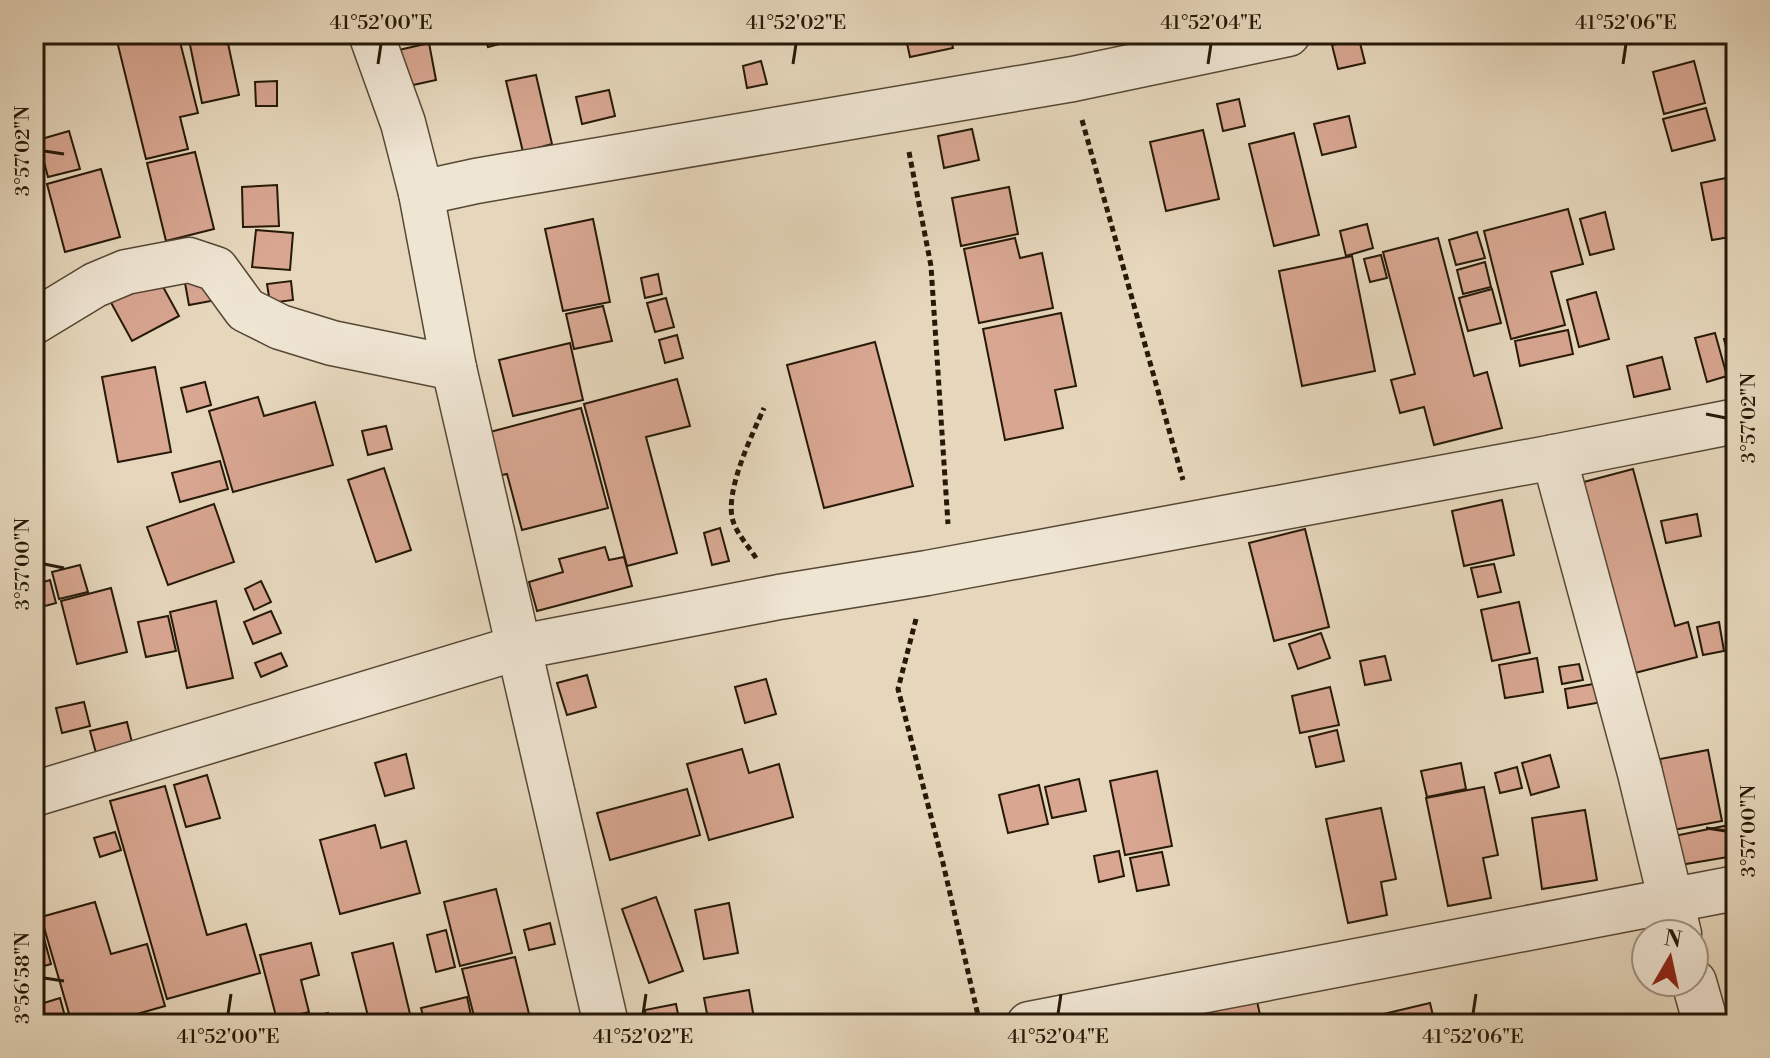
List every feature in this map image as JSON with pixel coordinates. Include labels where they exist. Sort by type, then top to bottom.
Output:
[{"type":"street","points":[[371,34],[403,123],[421,193],[454,368],[606,1024]]},
{"type":"street","points":[[421,193],[1073,79],[1288,34]]},
{"type":"street","points":[[34,322],[95,285],[126,272],[189,260],[216,269],[246,310],[280,327],[332,343],[454,368]]},
{"type":"street","points":[[34,794],[520,647],[1736,421]]},
{"type":"street","points":[[1554,457],[1640,773],[1674,917]]},
{"type":"street","points":[[1029,1024],[1674,917],[1736,888]]},
{"type":"street","points":[[1699,998],[1706,1024]]},
{"type":"path","points":[[1073,79],[1194,523]]},
{"type":"path","points":[[901,108],[931,266],[948,532],[927,573],[898,689],[980,1024]]},
{"type":"path","points":[[764,408],[746,447],[733,488],[733,520],[779,597]]},
{"type":"building","points":[[178,34],[198,113],[180,117],[188,149],[146,159],[116,37]]},
{"type":"building","points":[[226,34],[239,95],[202,103],[189,40]]},
{"type":"building","points":[[389,34],[427,34],[391,42]]},
{"type":"building","points":[[484,34],[537,34],[488,47]]},
{"type":"building","points":[[905,34],[950,34],[953,48],[910,57]]},
{"type":"building","points":[[1359,39],[1365,63],[1338,69],[1332,45]]},
{"type":"building","points":[[429,43],[436,80],[395,89],[386,53]]},
{"type":"building","points":[[761,61],[767,84],[747,88],[743,66]]},
{"type":"building","points":[[1694,61],[1705,103],[1664,114],[1653,72]]},
{"type":"building","points":[[536,75],[552,144],[523,152],[506,81]]},
{"type":"building","points":[[277,81],[277,106],[256,106],[255,82]]},
{"type":"building","points":[[609,90],[615,116],[582,124],[576,97]]},
{"type":"building","points":[[1239,99],[1245,126],[1223,131],[1217,104]]},
{"type":"building","points":[[1706,108],[1715,140],[1672,151],[1663,119]]},
{"type":"building","points":[[1349,116],[1356,147],[1322,155],[1314,124]]},
{"type":"building","points":[[972,129],[979,160],[944,168],[938,136]]},
{"type":"building","points":[[1203,130],[1219,199],[1166,211],[1150,142]]},
{"type":"building","points":[[69,131],[80,169],[48,177],[38,140]]},
{"type":"building","points":[[1294,133],[1319,235],[1274,246],[1249,144]]},
{"type":"building","points":[[195,152],[214,229],[166,241],[147,163]]},
{"type":"building","points":[[101,169],[120,237],[65,252],[47,184]]},
{"type":"building","points":[[1736,176],[1736,236],[1712,240],[1701,183]]},
{"type":"building","points":[[277,185],[279,226],[243,227],[242,187]]},
{"type":"building","points":[[1009,187],[1018,234],[961,246],[952,198]]},
{"type":"building","points":[[1568,209],[1583,264],[1551,272],[1565,325],[1511,339],[1484,231]]},
{"type":"building","points":[[1605,212],[1614,249],[1590,255],[1580,219]]},
{"type":"building","points":[[593,219],[610,302],[563,311],[545,229]]},
{"type":"building","points":[[1367,224],[1373,248],[1346,256],[1340,231]]},
{"type":"building","points":[[256,230],[293,233],[290,270],[252,267]]},
{"type":"building","points":[[1477,232],[1485,258],[1456,265],[1449,240]]},
{"type":"building","points":[[1015,238],[1020,258],[1042,253],[1053,308],[979,323],[964,249]]},
{"type":"building","points":[[1438,238],[1474,376],[1487,372],[1502,428],[1434,445],[1424,407],[1400,413],[1391,380],[1415,374],[1383,252]]},
{"type":"building","points":[[1381,255],[1387,278],[1370,282],[1364,259]]},
{"type":"building","points":[[1352,256],[1375,371],[1302,386],[1279,271]]},
{"type":"building","points":[[1485,262],[1491,287],[1463,294],[1457,270]]},
{"type":"building","points":[[34,269],[42,294],[34,297]]},
{"type":"building","points":[[156,274],[179,316],[132,341],[109,299]]},
{"type":"building","points":[[658,274],[662,294],[645,298],[641,278]]},
{"type":"building","points":[[207,279],[211,301],[189,305],[185,283]]},
{"type":"building","points":[[291,281],[293,300],[270,303],[267,284]]},
{"type":"building","points":[[1492,289],[1501,323],[1468,331],[1459,298]]},
{"type":"building","points":[[1596,292],[1609,339],[1579,347],[1567,300]]},
{"type":"building","points":[[666,298],[674,327],[655,332],[647,303]]},
{"type":"building","points":[[603,306],[612,341],[574,349],[566,314]]},
{"type":"building","points":[[1061,313],[1076,386],[1055,390],[1063,428],[1005,440],[983,329]]},
{"type":"building","points":[[1568,330],[1573,354],[1520,366],[1515,341]]},
{"type":"building","points":[[1715,333],[1727,376],[1707,382],[1695,338]]},
{"type":"building","points":[[677,335],[683,358],[665,363],[659,340]]},
{"type":"building","points":[[1736,336],[1736,361],[1730,362],[1724,339]]},
{"type":"building","points":[[875,342],[913,486],[824,508],[787,365]]},
{"type":"building","points":[[570,343],[583,400],[513,416],[499,360]]},
{"type":"building","points":[[1662,357],[1670,389],[1634,397],[1627,366]]},
{"type":"building","points":[[155,367],[171,452],[118,462],[102,377]]},
{"type":"building","points":[[677,379],[690,426],[646,437],[677,553],[627,566],[584,404]]},
{"type":"building","points":[[205,382],[211,405],[187,412],[181,388]]},
{"type":"building","points":[[258,397],[264,416],[315,402],[333,465],[233,492],[209,411]]},
{"type":"building","points":[[581,408],[608,508],[522,530],[507,474],[497,476],[486,433]]},
{"type":"building","points":[[386,426],[392,449],[368,455],[362,431]]},
{"type":"building","points":[[220,461],[228,489],[180,502],[172,473]]},
{"type":"building","points":[[384,468],[411,550],[376,562],[348,480]]},
{"type":"building","points":[[1633,469],[1675,626],[1688,622],[1697,657],[1631,674],[1580,483]]},
{"type":"building","points":[[1502,500],[1514,555],[1464,566],[1452,511]]},
{"type":"building","points":[[214,504],[234,562],[168,585],[147,527]]},
{"type":"building","points":[[1697,514],[1701,536],[1666,543],[1661,521]]},
{"type":"building","points":[[720,528],[729,561],[712,565],[704,533]]},
{"type":"building","points":[[1305,529],[1329,627],[1274,641],[1249,543]]},
{"type":"building","points":[[605,547],[609,560],[624,557],[632,586],[537,611],[529,582],[563,572],[559,559]]},
{"type":"building","points":[[1494,564],[1501,592],[1478,597],[1471,568]]},
{"type":"building","points":[[80,565],[88,592],[59,599],[52,572]]},
{"type":"building","points":[[50,580],[56,603],[34,609],[34,585]]},
{"type":"building","points":[[261,581],[271,602],[254,610],[245,589]]},
{"type":"building","points":[[111,588],[127,652],[77,664],[61,601]]},
{"type":"building","points":[[216,601],[233,678],[187,688],[170,612]]},
{"type":"building","points":[[1519,602],[1530,653],[1492,661],[1481,610]]},
{"type":"building","points":[[271,611],[281,633],[253,644],[244,622]]},
{"type":"building","points":[[168,616],[176,651],[146,657],[138,622]]},
{"type":"building","points":[[1719,622],[1724,651],[1703,655],[1697,627]]},
{"type":"building","points":[[1321,633],[1330,658],[1298,669],[1289,644]]},
{"type":"building","points":[[281,653],[287,666],[261,677],[255,663]]},
{"type":"building","points":[[1385,656],[1391,680],[1365,685],[1360,661]]},
{"type":"building","points":[[1537,658],[1543,692],[1505,698],[1499,665]]},
{"type":"building","points":[[1579,664],[1583,680],[1562,684],[1559,667]]},
{"type":"building","points":[[587,675],[596,707],[567,715],[557,683]]},
{"type":"building","points":[[766,679],[776,714],[745,723],[735,687]]},
{"type":"building","points":[[1599,683],[1602,702],[1568,708],[1565,689]]},
{"type":"building","points":[[1330,687],[1339,725],[1300,733],[1292,696]]},
{"type":"building","points":[[84,702],[90,726],[62,733],[56,708]]},
{"type":"building","points":[[127,722],[135,755],[99,764],[90,731]]},
{"type":"building","points":[[1337,730],[1344,761],[1316,767],[1309,737]]},
{"type":"building","points":[[742,749],[749,773],[779,764],[793,817],[709,840],[687,764]]},
{"type":"building","points":[[1708,750],[1722,821],[1673,830],[1660,759]]},
{"type":"building","points":[[406,754],[414,788],[385,796],[375,763]]},
{"type":"building","points":[[1550,755],[1559,787],[1531,795],[1522,763]]},
{"type":"building","points":[[1461,763],[1466,789],[1427,797],[1421,771]]},
{"type":"building","points":[[1517,767],[1522,788],[1500,793],[1495,773]]},
{"type":"building","points":[[1157,771],[1172,846],[1125,855],[1110,781]]},
{"type":"building","points":[[207,775],[220,818],[186,827],[174,785]]},
{"type":"building","points":[[1079,779],[1086,811],[1052,818],[1045,787]]},
{"type":"building","points":[[1039,785],[1048,824],[1008,833],[999,795]]},
{"type":"building","points":[[165,786],[207,935],[246,924],[260,973],[167,999],[110,801]]},
{"type":"building","points":[[1484,787],[1498,855],[1483,858],[1491,898],[1448,906],[1426,798]]},
{"type":"building","points":[[687,789],[700,835],[610,860],[597,813]]},
{"type":"building","points":[[1381,808],[1396,879],[1381,882],[1387,915],[1348,923],[1326,819]]},
{"type":"building","points":[[1585,810],[1597,880],[1542,889],[1532,818]]},
{"type":"building","points":[[375,825],[381,848],[406,841],[420,893],[340,914],[320,840]]},
{"type":"building","points":[[1729,825],[1734,856],[1674,866],[1669,837]]},
{"type":"building","points":[[115,832],[121,850],[100,857],[94,838]]},
{"type":"building","points":[[1119,851],[1124,876],[1099,882],[1094,856]]},
{"type":"building","points":[[1162,852],[1169,885],[1137,891],[1130,858]]},
{"type":"building","points":[[496,889],[512,953],[460,966],[444,902]]},
{"type":"building","points":[[656,897],[683,971],[649,983],[622,909]]},
{"type":"building","points":[[95,902],[111,954],[147,944],[165,1006],[102,1024],[72,1024],[41,917]]},
{"type":"building","points":[[729,903],[738,953],[704,959],[695,910]]},
{"type":"building","points":[[39,920],[51,964],[34,969],[34,921]]},
{"type":"building","points":[[550,923],[555,944],[529,950],[524,930]]},
{"type":"building","points":[[446,930],[455,967],[436,972],[427,935]]},
{"type":"building","points":[[311,943],[319,975],[301,980],[309,1012],[277,1020],[260,955]]},
{"type":"building","points":[[393,943],[410,1014],[370,1024],[352,953]]},
{"type":"building","points":[[515,957],[531,1022],[476,1024],[462,969]]},
{"type":"building","points":[[749,990],[755,1024],[709,1024],[704,998]]},
{"type":"building","points":[[467,997],[473,1024],[425,1024],[421,1008]]},
{"type":"building","points":[[60,998],[67,1024],[34,1024],[34,1006]]},
{"type":"building","points":[[1257,1001],[1262,1024],[1213,1024],[1210,1011]]},
{"type":"building","points":[[1430,1003],[1435,1024],[1377,1024],[1375,1016]]},
{"type":"building","points":[[676,1004],[680,1024],[647,1024],[645,1010]]},
{"type":"building","points":[[1207,1012],[1210,1024],[1175,1024],[1174,1019]]},
{"type":"building","points":[[328,1013],[331,1024],[282,1024]]}]
